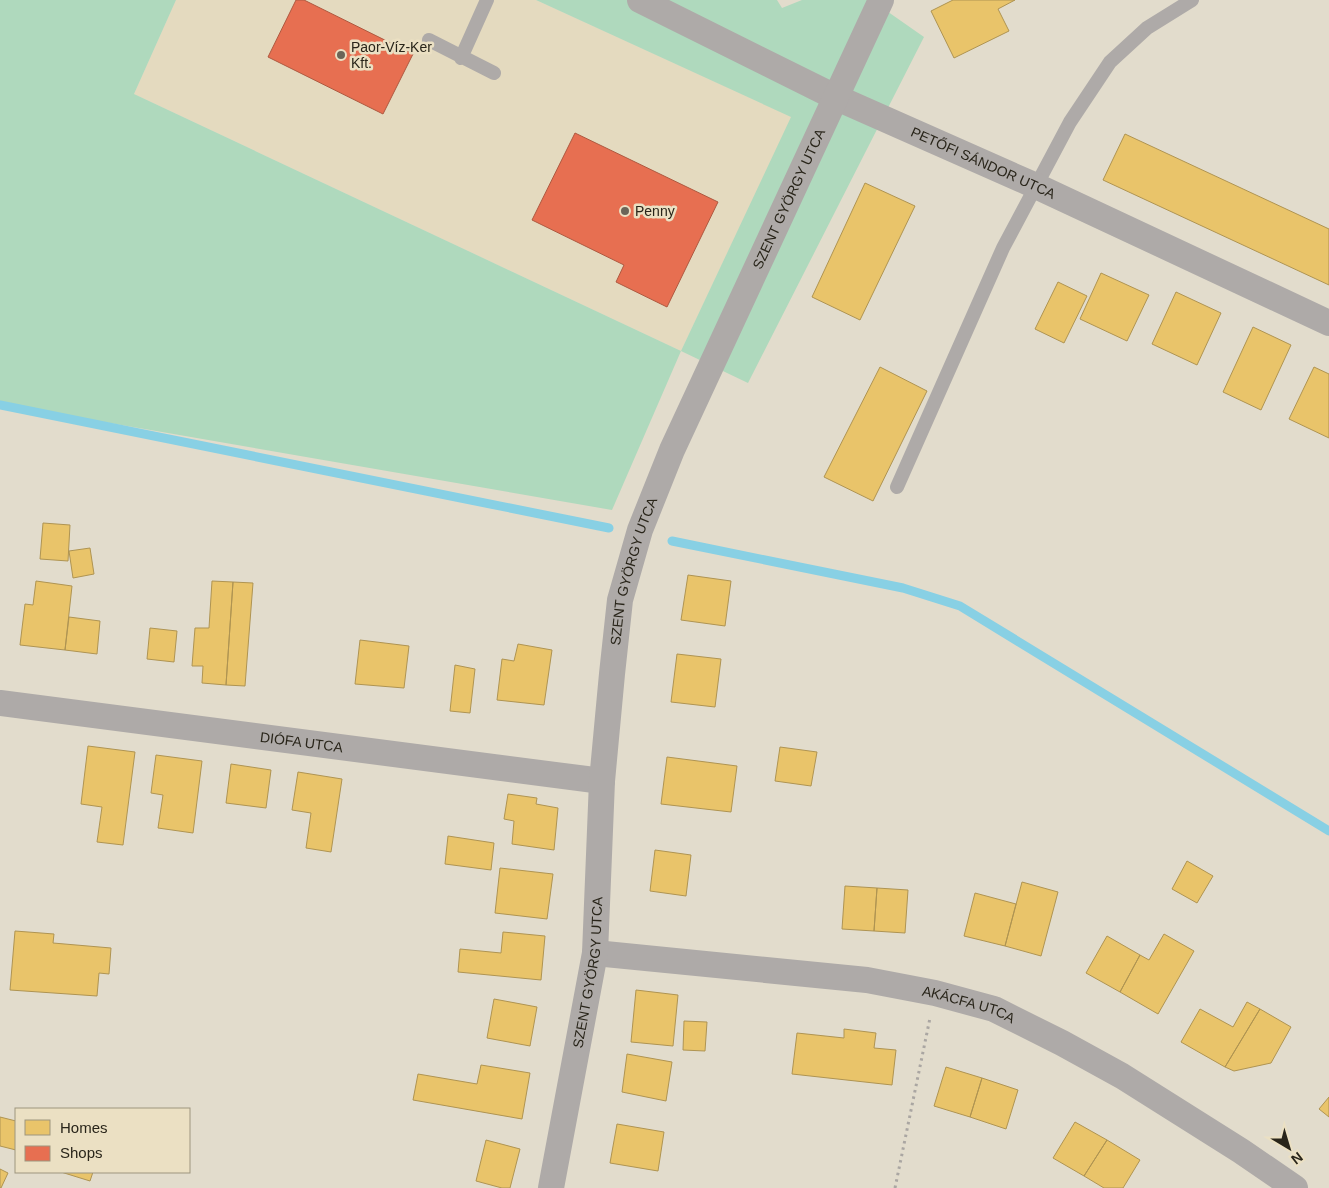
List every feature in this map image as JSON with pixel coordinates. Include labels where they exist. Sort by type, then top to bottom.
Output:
[{"type":"street","name":"PETŐFI SÁNDOR UTCA","points":[[640,0],[836,97],[1036,186],[1329,323]]},
{"type":"street","name":"SZENT GYÖRGY UTCA","points":[[551,1188],[595,953],[602,780],[620,600],[640,530],[672,450],[881,0]]},
{"type":"street","name":"DIÓFA UTCA","points":[[1,710],[602,780]]},
{"type":"street","name":"AKÁCFA UTCA","points":[[595,953],[867,980],[935,993],[994,1009],[1062,1042],[1122,1076],[1241,1151],[1295,1188]]},
{"type":"lane","points":[[461,58],[487,0]]},
{"type":"lane","points":[[897,487],[1003,248],[1070,122],[1110,62],[1147,28],[1192,0]]},
{"type":"lane","points":[[429,40],[461,58],[494,73]]},
{"type":"path","points":[[895,1188],[935,993]]},
{"type":"shaded area","points":[[176,0],[536,0],[792,117],[681,351],[134,94]]},
{"type":"green space","points":[[0,0],[176,0],[134,94],[681,351],[612,510],[0,404]]},
{"type":"green space","points":[[536,0],[777,0],[782,8],[802,0],[871,0],[924,37],[748,383],[681,351],[791,117]]},
{"type":"building: Homes","points":[[953,0],[1015,0],[998,9],[1009,31],[954,58],[931,11]]},
{"type":"building: Homes","points":[[1125,134],[1329,229],[1329,285],[1103,180]]},
{"type":"building: Homes","points":[[865,183],[915,206],[860,320],[812,297]]},
{"type":"building: Homes","points":[[1101,273],[1149,295],[1127,341],[1080,319]]},
{"type":"building: Homes","points":[[1058,282],[1087,296],[1064,343],[1035,329]]},
{"type":"building: Homes","points":[[1176,292],[1221,313],[1197,365],[1152,344]]},
{"type":"building: Homes","points":[[1253,327],[1291,345],[1261,410],[1223,392]]},
{"type":"building: Homes","points":[[880,367],[927,391],[873,501],[824,477]]},
{"type":"building: Homes","points":[[1314,367],[1329,374],[1329,438],[1289,419]]},
{"type":"building: Homes","points":[[43,523],[70,525],[68,561],[40,559]]},
{"type":"building: Homes","points":[[90,548],[94,574],[73,578],[69,551]]},
{"type":"building: Homes","points":[[688,575],[731,581],[725,626],[681,620]]},
{"type":"building: Homes","points":[[36,581],[72,586],[65,650],[20,645],[25,604],[33,605]]},
{"type":"building: Homes","points":[[212,581],[233,582],[226,685],[202,683],[203,666],[192,666],[195,628],[209,628]]},
{"type":"building: Homes","points":[[233,582],[253,583],[245,686],[226,685]]},
{"type":"building: Homes","points":[[69,617],[100,621],[97,654],[65,650]]},
{"type":"building: Homes","points":[[150,628],[177,631],[174,662],[147,659]]},
{"type":"building: Homes","points":[[360,640],[409,646],[404,688],[355,684]]},
{"type":"building: Homes","points":[[518,644],[552,650],[544,705],[497,700],[502,659],[514,661]]},
{"type":"building: Homes","points":[[677,654],[721,659],[715,707],[671,702]]},
{"type":"building: Homes","points":[[455,665],[475,669],[470,713],[450,711]]},
{"type":"building: Homes","points":[[88,746],[135,752],[123,845],[97,842],[102,807],[81,804]]},
{"type":"building: Homes","points":[[780,747],[817,752],[811,786],[775,781]]},
{"type":"building: Homes","points":[[156,755],[202,761],[193,833],[158,828],[163,795],[151,793]]},
{"type":"building: Homes","points":[[667,757],[737,766],[731,812],[661,804]]},
{"type":"building: Homes","points":[[231,764],[271,770],[266,808],[226,803]]},
{"type":"building: Homes","points":[[298,772],[342,779],[331,852],[306,848],[311,813],[292,810]]},
{"type":"building: Homes","points":[[508,794],[537,798],[536,804],[558,808],[554,850],[512,844],[514,821],[504,819]]},
{"type":"building: Homes","points":[[448,836],[494,843],[491,870],[445,864]]},
{"type":"building: Homes","points":[[655,850],[691,855],[686,896],[650,891]]},
{"type":"building: Homes","points":[[1187,861],[1213,876],[1197,903],[1172,889]]},
{"type":"building: Homes","points":[[500,868],[553,874],[547,919],[495,913]]},
{"type":"building: Homes","points":[[1022,882],[1058,892],[1041,956],[1005,946]]},
{"type":"building: Homes","points":[[845,886],[877,888],[874,931],[842,929]]},
{"type":"building: Homes","points":[[877,888],[908,890],[905,933],[874,931]]},
{"type":"building: Homes","points":[[975,893],[1016,904],[1005,946],[964,936]]},
{"type":"building: Homes","points":[[15,931],[54,934],[53,943],[111,948],[109,974],[99,973],[97,996],[10,990]]},
{"type":"building: Homes","points":[[503,932],[545,936],[541,980],[458,972],[460,949],[501,953]]},
{"type":"building: Homes","points":[[1164,934],[1194,951],[1158,1014],[1120,992],[1140,955],[1149,960]]},
{"type":"building: Homes","points":[[1107,936],[1140,955],[1120,992],[1086,973]]},
{"type":"building: Homes","points":[[636,990],[678,995],[673,1046],[631,1042]]},
{"type":"building: Homes","points":[[494,999],[537,1007],[530,1046],[487,1038]]},
{"type":"building: Homes","points":[[1247,1002],[1260,1009],[1225,1067],[1181,1042],[1200,1009],[1233,1027]]},
{"type":"building: Homes","points":[[1260,1009],[1291,1027],[1271,1063],[1234,1071],[1225,1067]]},
{"type":"building: Homes","points":[[684,1021],[707,1022],[705,1051],[683,1050]]},
{"type":"building: Homes","points":[[844,1029],[876,1033],[874,1048],[896,1050],[892,1085],[792,1074],[797,1033],[844,1038]]},
{"type":"building: Homes","points":[[627,1054],[672,1062],[666,1101],[622,1092]]},
{"type":"building: Homes","points":[[481,1065],[530,1073],[522,1119],[413,1100],[418,1074],[477,1084]]},
{"type":"building: Homes","points":[[946,1067],[982,1078],[970,1117],[934,1106]]},
{"type":"building: Homes","points":[[982,1078],[1018,1090],[1006,1129],[970,1117]]},
{"type":"building: Homes","points":[[1329,1097],[1329,1117],[1319,1109]]},
{"type":"building: Homes","points":[[0,1117],[15,1121],[15,1150],[0,1146]]},
{"type":"building: Homes","points":[[1075,1122],[1107,1140],[1084,1176],[1053,1158]]},
{"type":"building: Homes","points":[[617,1124],[664,1132],[658,1171],[610,1163]]},
{"type":"building: Homes","points":[[486,1140],[520,1149],[510,1188],[502,1188],[476,1181]]},
{"type":"building: Homes","points":[[1107,1140],[1140,1160],[1123,1188],[1104,1188],[1084,1176]]},
{"type":"building: Homes","points":[[0,1169],[8,1173],[1,1188],[0,1188]]},
{"type":"building: Homes","points":[[64,1173],[93,1173],[90,1181]]},
{"type":"building: Shops","name":"Paor-Víz-Ker Kft.","points":[[296,0],[304,0],[413,54],[383,114],[268,57]]},
{"type":"building: Shops","name":"Penny","points":[[575,133],[718,202],[667,307],[616,282],[624,265],[532,220]]},
{"type":"waterway","points":[[0,405],[609,528]]},
{"type":"waterway","points":[[672,541],[903,588],[960,606],[1329,831]]},
{"type":"place","name":"Paor-Víz-Ker Kft.","points":[[341,55]]},
{"type":"place","name":"Penny","points":[[625,211]]}]
